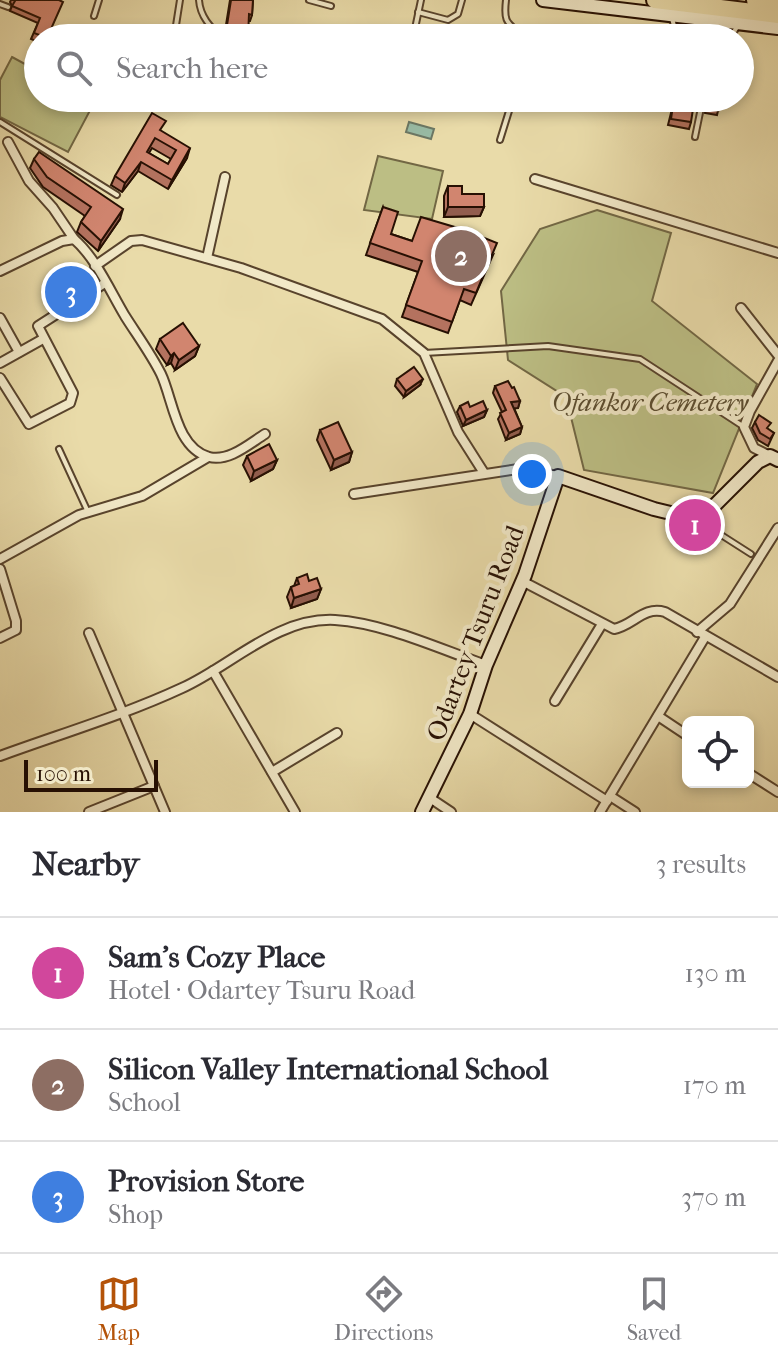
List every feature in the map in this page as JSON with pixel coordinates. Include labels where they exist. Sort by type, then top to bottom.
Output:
[{"type":"highway","points":[[655,0],[778,15]]},
{"type":"highway","points":[[755,0],[778,3]]},
{"type":"street","points":[[543,0],[739,24]]},
{"type":"street","points":[[754,26],[778,28]]},
{"type":"street","points":[[8,142],[29,181],[95,266],[161,374],[185,436],[208,457]]},
{"type":"street","points":[[207,258],[225,177]]},
{"type":"street","points":[[535,179],[778,253]]},
{"type":"street","points":[[0,271],[62,241],[74,239]]},
{"type":"street","points":[[95,266],[131,241],[142,240],[207,258],[382,319],[424,353],[458,432],[484,473]]},
{"type":"street","points":[[0,378],[29,424],[70,403],[73,393],[38,326],[105,283]]},
{"type":"street","points":[[741,308],[778,358],[744,427],[754,448],[774,458]]},
{"type":"street","points":[[0,318],[19,352]]},
{"type":"street","points":[[0,363],[43,339]]},
{"type":"street","points":[[0,559],[88,512],[142,496],[208,457],[234,453],[265,434]]},
{"type":"street","points":[[354,494],[484,473],[529,469],[687,517],[711,509],[758,462],[774,458]]},
{"type":"street","name":"Odartey Tsuru Road","points":[[422,812],[470,714],[486,665],[522,581],[558,476]]},
{"type":"street","points":[[600,812],[658,716],[701,634],[730,604],[778,528]]},
{"type":"street","points":[[0,569],[16,630],[0,638]]},
{"type":"street","points":[[522,581],[614,629],[624,627],[643,613],[656,610],[665,612],[778,677]]},
{"type":"street","points":[[0,756],[185,687],[244,650],[292,628],[334,620],[373,627],[486,665]]},
{"type":"street","points":[[555,701],[602,624]]},
{"type":"street","points":[[89,633],[165,812]]},
{"type":"street","points":[[213,671],[295,812]]},
{"type":"street","points":[[470,714],[608,799],[635,812]]},
{"type":"street","points":[[658,716],[682,732]]},
{"type":"street","points":[[272,772],[337,733]]},
{"type":"street","points":[[754,777],[778,792]]},
{"type":"street","points":[[89,812],[154,786]]},
{"type":"street","points":[[430,798],[451,812]]},
{"type":"lane","points":[[94,16],[99,0]]},
{"type":"lane","points":[[176,24],[180,0]]},
{"type":"lane","points":[[199,0],[200,10],[210,24]]},
{"type":"lane","points":[[309,0],[331,6]]},
{"type":"lane","points":[[416,24],[421,0]]},
{"type":"lane","points":[[418,12],[448,20],[458,14],[462,0]]},
{"type":"lane","points":[[506,0],[508,24]]},
{"type":"lane","points":[[0,4],[8,7]]},
{"type":"lane","points":[[671,16],[673,24]]},
{"type":"lane","points":[[500,140],[509,112]]},
{"type":"lane","points":[[695,137],[700,112]]},
{"type":"lane","points":[[0,122],[117,195]]},
{"type":"lane","points":[[424,353],[548,346],[640,359],[744,427]]},
{"type":"lane","points":[[59,449],[88,512]]},
{"type":"lane","points":[[703,514],[715,531],[751,554]]},
{"type":"green space","points":[[12,57],[24,63],[24,112],[89,112],[68,152],[0,117],[0,80]]},
{"type":"green space","points":[[378,156],[443,171],[432,219],[364,210]]},
{"type":"green space","name":"Ofankor Cemetery","points":[[597,210],[671,233],[652,301],[757,384],[713,493],[584,470],[566,397],[508,360],[501,291],[540,229]]},
{"type":"shaded area","points":[[409,122],[434,129],[431,139],[406,132]]},
{"type":"building","points":[[231,0],[253,0],[249,24],[227,24]]},
{"type":"building","points":[[15,1],[63,2],[53,24],[38,24],[40,18],[12,6]]},
{"type":"building","points":[[672,112],[693,112],[691,122],[671,119]]},
{"type":"building","points":[[152,113],[166,121],[160,130],[190,148],[172,180],[141,162],[125,183],[115,176]],"holes":[[[155,138],[176,150],[168,164],[147,152]]]},
{"type":"building","points":[[39,152],[123,209],[101,241],[81,222],[91,207],[47,177],[34,159]]},
{"type":"building","points":[[448,186],[462,186],[462,194],[484,194],[484,207],[448,207]]},
{"type":"building","points":[[383,207],[398,212],[391,234],[412,241],[421,217],[458,228],[444,261],[467,271],[482,237],[497,243],[476,293],[464,289],[452,322],[406,305],[422,261],[370,243]]},
{"type":"building","points":[[183,323],[199,346],[179,360],[174,353],[171,356],[160,339]]},
{"type":"building","points":[[414,367],[423,379],[406,391],[397,379]]},
{"type":"building","points":[[508,381],[520,401],[511,402],[522,427],[509,433],[500,413],[506,410],[495,386]]},
{"type":"building","points":[[483,401],[487,410],[466,420],[460,406],[468,402],[470,407]]},
{"type":"building","points":[[759,415],[771,423],[767,428],[774,433],[770,439],[760,433],[755,422]]},
{"type":"building","points":[[338,422],[352,452],[334,460],[320,430]]},
{"type":"building","points":[[269,444],[277,460],[254,471],[247,456]]},
{"type":"building","points":[[307,574],[309,581],[317,578],[321,589],[294,598],[291,587],[299,584],[297,578]]},
{"type":"place","name":"Silicon Valley International School","points":[[461,256]]},
{"type":"place","name":"Provision Store","points":[[71,292]]},
{"type":"place","name":"Sam's Cozy Place","points":[[695,525]]}]
